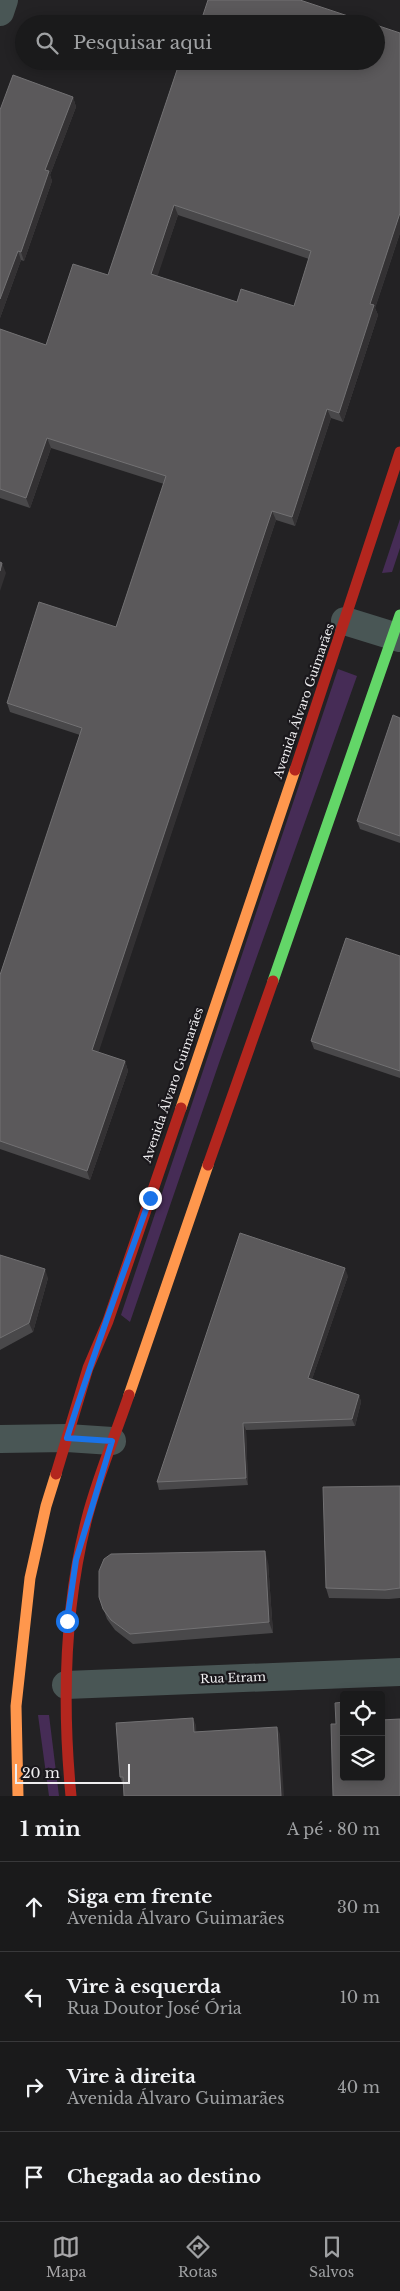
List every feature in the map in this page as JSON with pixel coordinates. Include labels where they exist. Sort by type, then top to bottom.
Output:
[{"type":"street","points":[[0,12],[4,0]]},
{"type":"street","name":"Avenida Álvaro Guimarães","points":[[18,1796],[8,1706],[30,1578],[46,1506],[88,1368],[111,1312],[346,621],[400,452]]},
{"type":"street","points":[[71,1796],[68,1768],[66,1685],[67,1621],[76,1560],[112,1441],[398,630],[346,621]]},
{"type":"street","points":[[0,1439],[67,1438],[112,1441]]},
{"type":"street","name":"Rua Etram","points":[[66,1685],[400,1672]]},
{"type":"shaded area","points":[[400,519],[400,548],[392,572],[382,573]]},
{"type":"shaded area","points":[[338,669],[357,676],[219,1063],[130,1322],[121,1315]]},
{"type":"shaded area","points":[[38,1715],[49,1715],[59,1796],[49,1796]]},
{"type":"building","points":[[208,0],[300,0],[345,15],[203,15]]},
{"type":"building","points":[[385,28],[400,33],[400,213],[370,304],[374,305],[339,413],[327,409],[292,517],[272,511],[92,1050],[125,1061],[87,1171],[0,1141],[0,975],[82,728],[7,703],[39,602],[116,627],[166,476],[47,438],[26,498],[0,489],[0,329],[46,345],[73,264],[108,275],[177,70],[385,70]],"holes":[[[174,205],[311,251],[294,306],[241,289],[237,302],[151,274]]]},
{"type":"building","points":[[13,75],[73,97],[45,170],[49,171],[21,252],[18,251],[0,299],[0,110]]},
{"type":"building","points":[[393,715],[400,718],[400,836],[357,821]]},
{"type":"building","points":[[346,938],[400,956],[400,1071],[311,1041]]},
{"type":"building","points":[[240,1233],[345,1268],[308,1378],[359,1395],[352,1419],[243,1423],[246,1478],[157,1482]]},
{"type":"building","points":[[0,1255],[45,1269],[29,1323],[0,1338]]},
{"type":"building","points":[[400,1486],[400,1588],[385,1590],[326,1588],[323,1487]]},
{"type":"building","points":[[265,1551],[269,1622],[130,1634],[111,1620],[103,1609],[99,1597],[99,1571],[104,1559],[111,1554]]},
{"type":"building","points":[[340,1702],[340,1781],[385,1781],[385,1720],[400,1719],[400,1796],[333,1796],[331,1724],[336,1724],[335,1703]]},
{"type":"building","points":[[193,1718],[194,1732],[277,1727],[281,1796],[124,1796],[123,1777],[120,1777],[116,1723]]},
{"type":"traffic: fast","points":[[273,981],[400,615]]},
{"type":"traffic: slow","points":[[181,1108],[295,770]]},
{"type":"traffic: slow","points":[[129,1395],[208,1165]]},
{"type":"traffic: slow","points":[[18,1796],[16,1706],[30,1578],[46,1506],[56,1474]]},
{"type":"traffic: jam","points":[[295,770],[400,452]]},
{"type":"traffic: jam","points":[[208,1165],[273,981]]},
{"type":"traffic: jam","points":[[56,1474],[88,1368],[108,1321],[181,1108]]},
{"type":"traffic: jam","points":[[71,1796],[66,1726],[69,1621],[79,1552],[91,1502],[129,1395]]},
{"type":"route","points":[[67,1621],[76,1560],[88,1515],[112,1441],[67,1438],[88,1368],[108,1321],[150,1198]]}]
